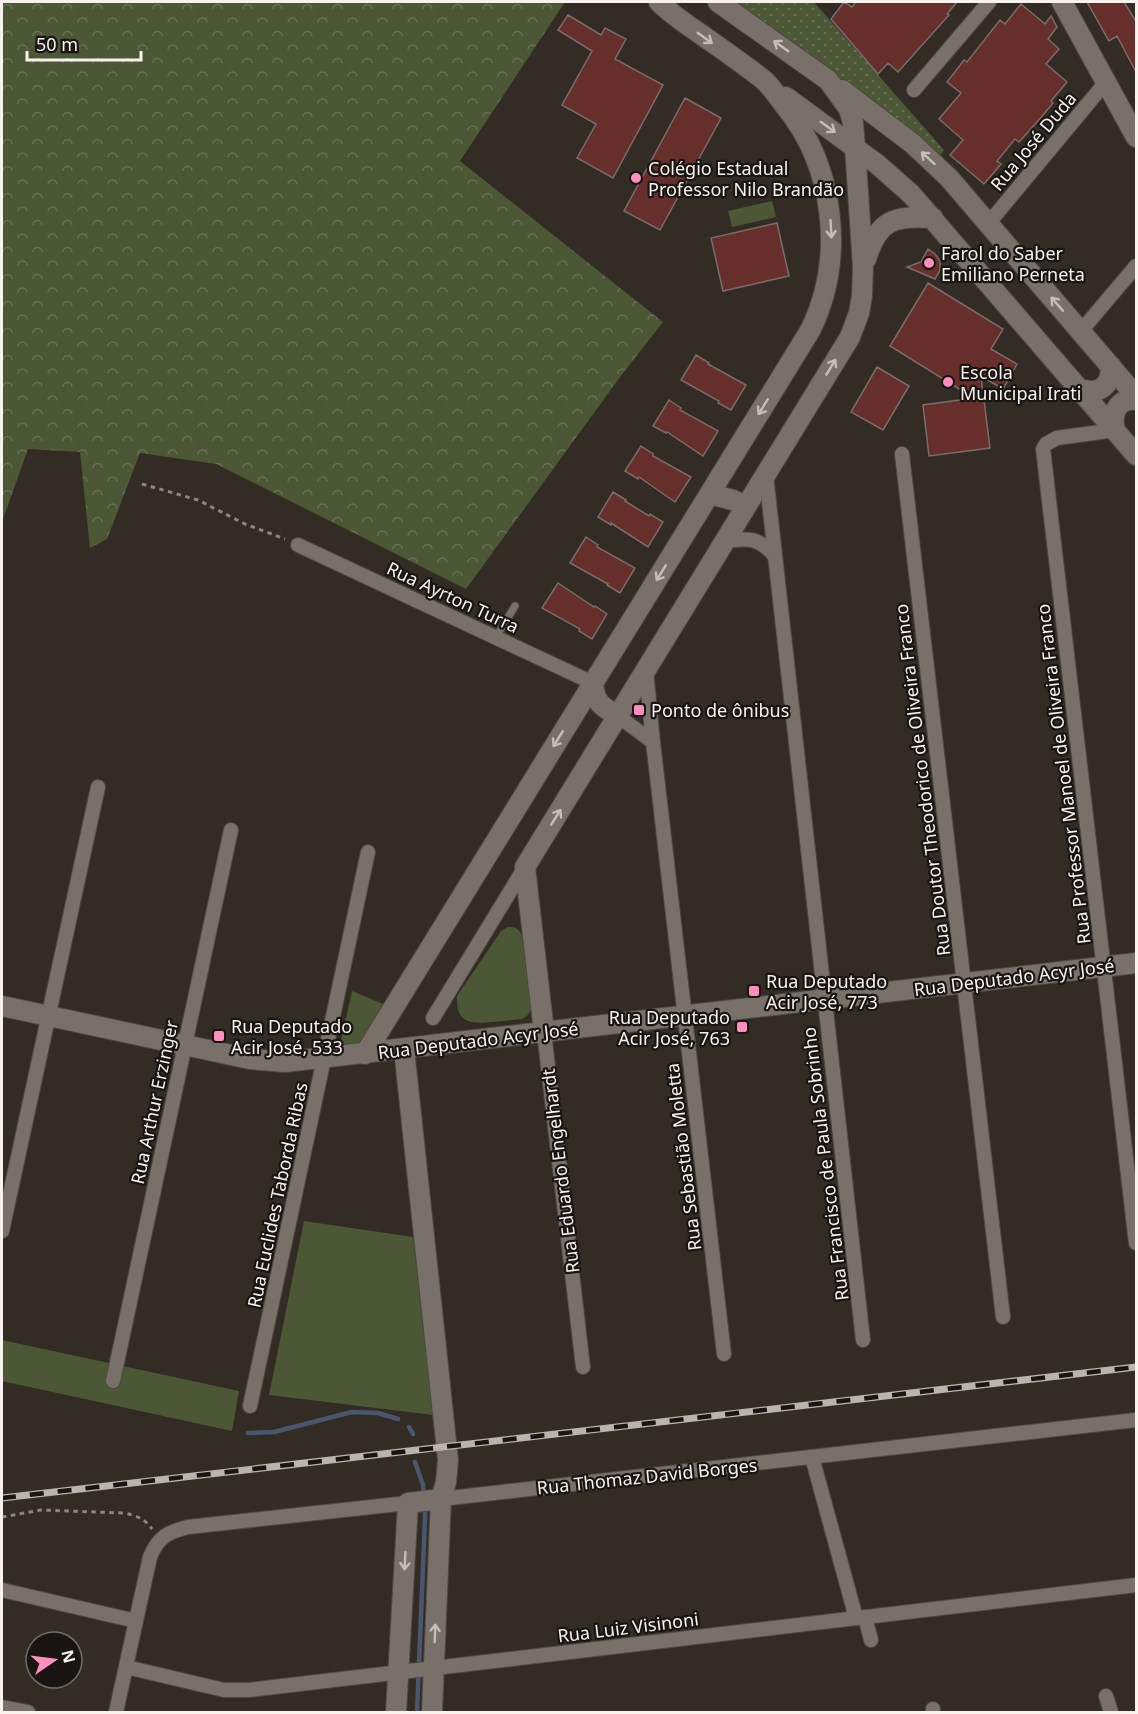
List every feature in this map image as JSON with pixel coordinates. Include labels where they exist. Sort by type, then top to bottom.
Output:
[{"type":"street","points":[[659,2],[678,19],[855,147],[896,180],[933,218],[1137,455]]},
{"type":"street","points":[[718,2],[893,128],[949,178],[1137,398],[1121,403],[1115,411],[1113,421],[1115,430]]},
{"type":"street","points":[[914,90],[989,2]]},
{"type":"street","points":[[1062,2],[1136,134]]},
{"type":"street","points":[[433,1018],[850,337],[859,313],[863,267],[853,123],[849,109],[828,80]]},
{"type":"street","name":"Rua José Duda","points":[[988,224],[1106,82]]},
{"type":"street","points":[[365,1053],[811,329],[822,301],[830,263],[830,219],[827,198],[813,151],[796,120],[766,83]]},
{"type":"street","points":[[863,267],[871,243],[886,225],[896,219],[906,217],[933,218]]},
{"type":"street","points":[[1081,331],[1137,266]]},
{"type":"street","points":[[1080,389],[1089,392],[1099,390],[1107,384],[1111,376],[1111,366]]},
{"type":"street","name":"Rua Professor Manoel de Oliveira Franco","points":[[1115,430],[1058,438],[1046,444],[1043,449],[1137,1243]]},
{"type":"street","name":"Rua Doutor Theodorico de Oliveira Franco","points":[[902,454],[1003,1317]]},
{"type":"street","name":"Rua Francisco de Paula Sobrinho","points":[[765,475],[863,1340]]},
{"type":"street","points":[[710,494],[733,500],[770,523]]},
{"type":"street","points":[[725,541],[748,539],[758,541],[774,555]]},
{"type":"street","name":"Rua Ayrton Turra","points":[[298,545],[593,682]]},
{"type":"street","name":"Rua Sebastião Moletta","points":[[646,670],[652,742],[724,1354]]},
{"type":"street","points":[[593,682],[594,694],[598,702],[652,742]]},
{"type":"street","points":[[2,1231],[98,787]]},
{"type":"street","name":"Rua Arthur Erzinger","points":[[113,1381],[231,830]]},
{"type":"street","name":"Rua Euclides Taborda Ribas","points":[[250,1406],[368,852]]},
{"type":"street","name":"Rua Eduardo Engelhardt","points":[[525,867],[583,1367]]},
{"type":"street","name":"Rua Deputado Acyr José","points":[[2,1006],[269,1062],[285,1062],[1137,963]]},
{"type":"street","points":[[404,1049],[447,1447],[447,1471],[441,1499],[432,1713]]},
{"type":"street","name":"Rua Thomaz David Borges","points":[[159,1540],[176,1530],[188,1527],[1137,1420]]},
{"type":"street","points":[[812,1457],[861,1618],[871,1640]]},
{"type":"street","points":[[396,1713],[408,1503]]},
{"type":"street","points":[[116,1713],[150,1557],[159,1540]]},
{"type":"street","name":"Rua Luiz Visinoni","points":[[126,1667],[236,1691],[1137,1585]]},
{"type":"street","points":[[2,1590],[136,1621]]},
{"type":"street","points":[[1106,1695],[1111,1713]]},
{"type":"street","points":[[2,1707],[28,1713]]},
{"type":"lane","points":[[496,637],[515,606]]},
{"type":"path","points":[[142,484],[198,500],[245,524],[298,545]]},
{"type":"path","points":[[2,1517],[41,1510],[138,1516],[146,1521],[159,1540]]},
{"type":"green space","points":[[2,2],[565,2],[460,161],[663,322],[620,377],[466,589],[216,464],[140,453],[107,539],[90,548],[80,452],[28,449],[2,522]]},
{"type":"green space","points":[[735,2],[814,2],[944,150],[940,156],[904,125]]},
{"type":"green space","points":[[772,201],[776,217],[732,227],[728,211]]},
{"type":"green space","points":[[514,927],[522,936],[531,1008],[528,1015],[522,1019],[492,1022],[477,1023],[466,1020],[459,1012],[457,996],[501,931]]},
{"type":"green space","points":[[352,991],[383,1004],[361,1042],[340,1045]]},
{"type":"green space","points":[[304,1221],[413,1237],[433,1415],[269,1395]]},
{"type":"green space","points":[[2,1340],[239,1391],[232,1431],[2,1381]]},
{"type":"building","points":[[844,2],[852,7],[856,2],[957,2],[947,14],[949,15],[898,72],[888,63],[878,74],[831,19]]},
{"type":"building","points":[[1087,2],[1124,2],[1137,23],[1137,74],[1117,36],[1109,41]]},
{"type":"building","points":[[1021,4],[1045,24],[1051,16],[1057,27],[1048,39],[1059,49],[1046,64],[1067,82],[1038,121],[1019,142],[1015,139],[997,161],[1001,164],[984,184],[950,155],[963,140],[939,119],[961,93],[947,82],[964,60],[967,62],[1000,20],[1005,24]]},
{"type":"building","points":[[568,15],[601,35],[605,28],[626,39],[615,59],[663,85],[613,178],[577,158],[596,124],[562,105],[592,51],[558,30]]},
{"type":"building","points":[[685,98],[721,118],[660,230],[624,211]]},
{"type":"building","points":[[777,223],[789,276],[723,291],[711,238]]},
{"type":"building","name":"Farol do Saber Emiliano Perneta","points":[[928,249],[940,261],[940,270],[935,279],[907,267],[921,262]]},
{"type":"building","points":[[928,283],[1003,329],[991,349],[1017,364],[1003,389],[981,376],[990,448],[929,456],[923,405],[974,398],[890,346]]},
{"type":"building","points":[[696,355],[746,385],[731,410],[681,380]]},
{"type":"building","points":[[877,367],[909,386],[883,430],[851,412]]},
{"type":"building","points":[[669,400],[681,408],[680,410],[718,431],[703,456],[667,432],[653,426]]},
{"type":"building","points":[[641,446],[653,456],[691,477],[675,502],[639,477],[638,479],[625,471]]},
{"type":"building","points":[[613,492],[649,516],[650,514],[663,522],[648,547],[598,517]]},
{"type":"building","points":[[586,537],[598,545],[597,547],[635,568],[620,593],[570,563]]},
{"type":"building","points":[[558,583],[607,614],[592,639],[579,631],[580,629],[542,608]]},
{"type":"waterway","points":[[248,1433],[274,1432],[352,1412],[378,1413],[398,1419]]},
{"type":"waterway","points":[[409,1427],[413,1434]]},
{"type":"waterway","points":[[415,1462],[423,1485],[424,1497]]},
{"type":"waterway","points":[[417,1712],[425,1505]]},
{"type":"railway","points":[[2,1498],[1136,1367]]},
{"type":"place","name":"Colégio Estadual Professor Nilo Brandão","points":[[636,178]]},
{"type":"place","name":"Farol do Saber Emiliano Perneta","points":[[929,263]]},
{"type":"place","name":"Escola Municipal Irati","points":[[948,382]]},
{"type":"place","name":"Ponto de ônibus","points":[[639,710]]},
{"type":"place","name":"Rua Deputado Acir José, 773","points":[[754,991]]},
{"type":"place","name":"Rua Deputado Acir José, 763","points":[[742,1027]]},
{"type":"place","name":"Rua Deputado Acir José, 533","points":[[219,1036]]}]
